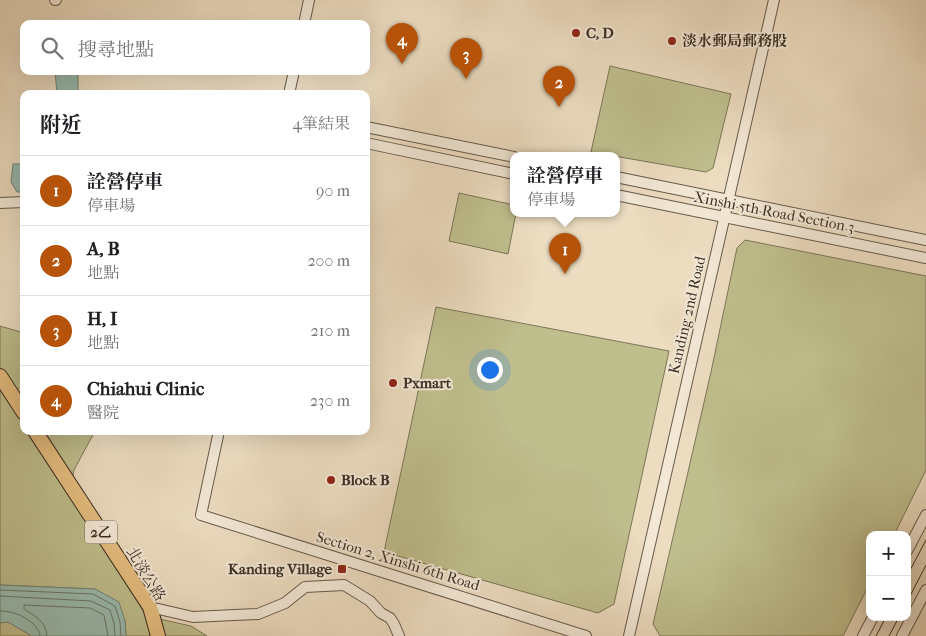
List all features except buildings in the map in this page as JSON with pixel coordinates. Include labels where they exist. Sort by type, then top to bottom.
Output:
[{"type":"main road","points":[[0,376],[20,407]]},
{"type":"main road","name":"北淡公路","points":[[38,435],[150,607],[158,636]]},
{"type":"street","points":[[305,20],[309,0]]},
{"type":"street","name":"Kanding 2nd Road","points":[[629,636],[774,0]]},
{"type":"street","points":[[291,90],[293,75]]},
{"type":"street","points":[[370,128],[510,156]]},
{"type":"street","points":[[370,145],[510,173]]},
{"type":"street","name":"Xinshi 5th Road Section 3","points":[[620,178],[926,240]]},
{"type":"street","name":"Xinshi 5th Road Section 3","points":[[620,196],[926,258]]},
{"type":"street","points":[[0,203],[20,202]]},
{"type":"street","name":"Section 2, Xinshi 6th Road","points":[[218,435],[201,516],[586,636]]},
{"type":"street","points":[[911,543],[926,515]]},
{"type":"street","points":[[150,607],[193,617],[258,614],[286,603],[305,587],[344,584],[370,601],[381,613],[390,618],[399,636]]},
{"type":"street","points":[[902,636],[926,590]]},
{"type":"street","points":[[863,636],[871,621]]},
{"type":"shaded area","points":[[610,66],[731,94],[713,168],[706,172],[620,157],[620,152],[591,152]]},
{"type":"shaded area","points":[[459,193],[510,204],[510,217],[515,217],[508,254],[449,241]]},
{"type":"shaded area","points":[[745,240],[926,276],[926,470],[896,531],[866,531],[866,591],[843,636],[660,636],[653,624],[711,372],[737,248]]},
{"type":"shaded area","points":[[436,307],[669,351],[614,604],[598,613],[384,552]]},
{"type":"shaded area","points":[[0,326],[20,332],[20,435],[93,435],[74,470],[70,491],[123,574],[146,616],[191,626],[207,636],[126,636],[125,621],[95,589],[0,585]]},
{"type":"shaded area","points":[[8,622],[32,636],[0,636],[0,623]]},
{"type":"water","points":[[55,75],[78,75],[78,90],[57,90]]},
{"type":"water","points":[[13,164],[20,164],[20,192],[17,192],[11,182]]},
{"type":"water","points":[[0,585],[95,589],[119,602],[125,621],[126,636],[32,636],[8,622],[0,623]]},
{"type":"tram line","points":[[911,568],[926,540]]},
{"type":"tram line","points":[[911,594],[926,565]]},
{"type":"tram line","points":[[876,636],[884,621]]},
{"type":"tram line","points":[[889,636],[897,621]]},
{"type":"place","name":"C, D","points":[[576,33]]},
{"type":"place","name":"淡水郵局郵務股","points":[[672,41]]},
{"type":"place","name":"Chiahui Clinic","points":[[402,64]]},
{"type":"place","name":"H, I","points":[[466,79]]},
{"type":"place","name":"A, B","points":[[559,107]]},
{"type":"place","name":"詮營停車","points":[[565,274]]},
{"type":"place","name":"Pxmart","points":[[393,383]]},
{"type":"place","name":"Block B","points":[[331,480]]},
{"type":"place","name":"Kanding Village","points":[[342,569]]}]
